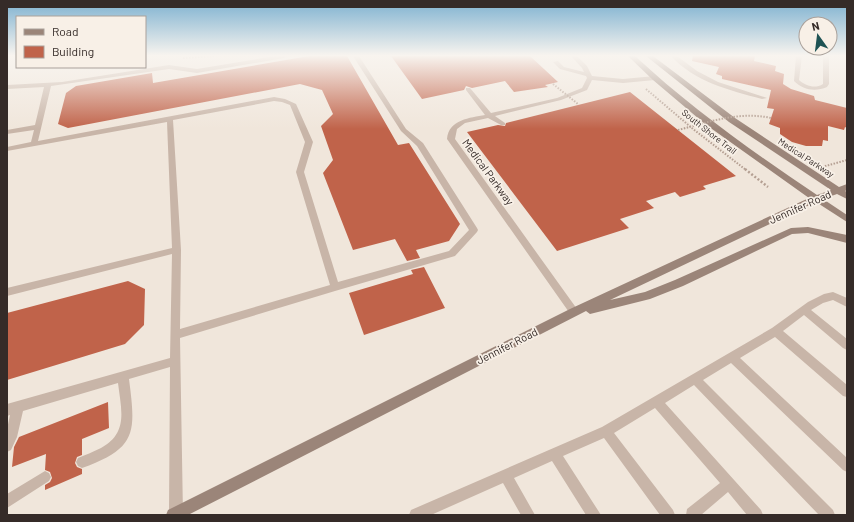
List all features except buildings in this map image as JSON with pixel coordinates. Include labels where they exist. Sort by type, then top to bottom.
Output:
[{"type":"main road","points":[[658,80],[715,127],[847,219]]},
{"type":"main road","name":"Medical Parkway","points":[[681,80],[732,120],[847,196]]},
{"type":"main road","name":"Jennifer Road","points":[[177,514],[574,312],[816,198],[847,187]]},
{"type":"main road","points":[[574,312],[646,296],[679,283],[791,231],[808,230],[847,239]]},
{"type":"lane","points":[[7,87],[62,84],[84,80]]},
{"type":"lane","points":[[175,335],[452,254],[474,230],[420,145],[403,130],[371,80]]},
{"type":"lane","name":"Medical Parkway","points":[[574,312],[451,139],[451,132],[455,127],[463,122],[559,99],[580,92],[585,89],[588,80]]},
{"type":"lane","points":[[618,80],[630,80]]},
{"type":"lane","points":[[708,80],[764,98]]},
{"type":"lane","points":[[797,80],[806,87],[817,89],[825,86],[826,80]]},
{"type":"lane","points":[[34,144],[48,84]]},
{"type":"lane","points":[[7,94],[14,87]]},
{"type":"lane","points":[[468,89],[490,116],[502,124]]},
{"type":"lane","points":[[7,149],[274,99],[283,100],[293,104],[309,142],[300,172],[335,287]]},
{"type":"lane","points":[[170,119],[177,250],[175,335],[177,514]]},
{"type":"lane","points":[[7,132],[38,127]]},
{"type":"lane","points":[[7,292],[177,250]]},
{"type":"lane","points":[[416,515],[436,511],[506,475],[606,431],[776,331],[793,317],[827,297],[834,296],[847,302]]},
{"type":"lane","points":[[804,310],[847,345]]},
{"type":"lane","points":[[776,331],[847,392]]},
{"type":"lane","points":[[732,357],[847,466]]},
{"type":"lane","points":[[7,446],[11,437],[13,408],[175,361]]},
{"type":"lane","points":[[82,462],[107,452],[121,441],[129,423],[123,376]]},
{"type":"lane","points":[[694,379],[828,515]]},
{"type":"lane","points":[[656,401],[756,515]]},
{"type":"lane","points":[[606,431],[668,515]]},
{"type":"lane","points":[[555,454],[594,515]]},
{"type":"lane","points":[[506,475],[528,515]]},
{"type":"lane","points":[[7,502],[45,477]]},
{"type":"lane","points":[[692,515],[728,484]]},
{"type":"path","points":[[553,84],[578,104]]},
{"type":"path","name":"South Shore Trail","points":[[643,87],[693,129],[768,187]]},
{"type":"path","points":[[678,130],[737,116],[764,116],[771,118]]},
{"type":"path","points":[[820,168],[847,160]]}]
